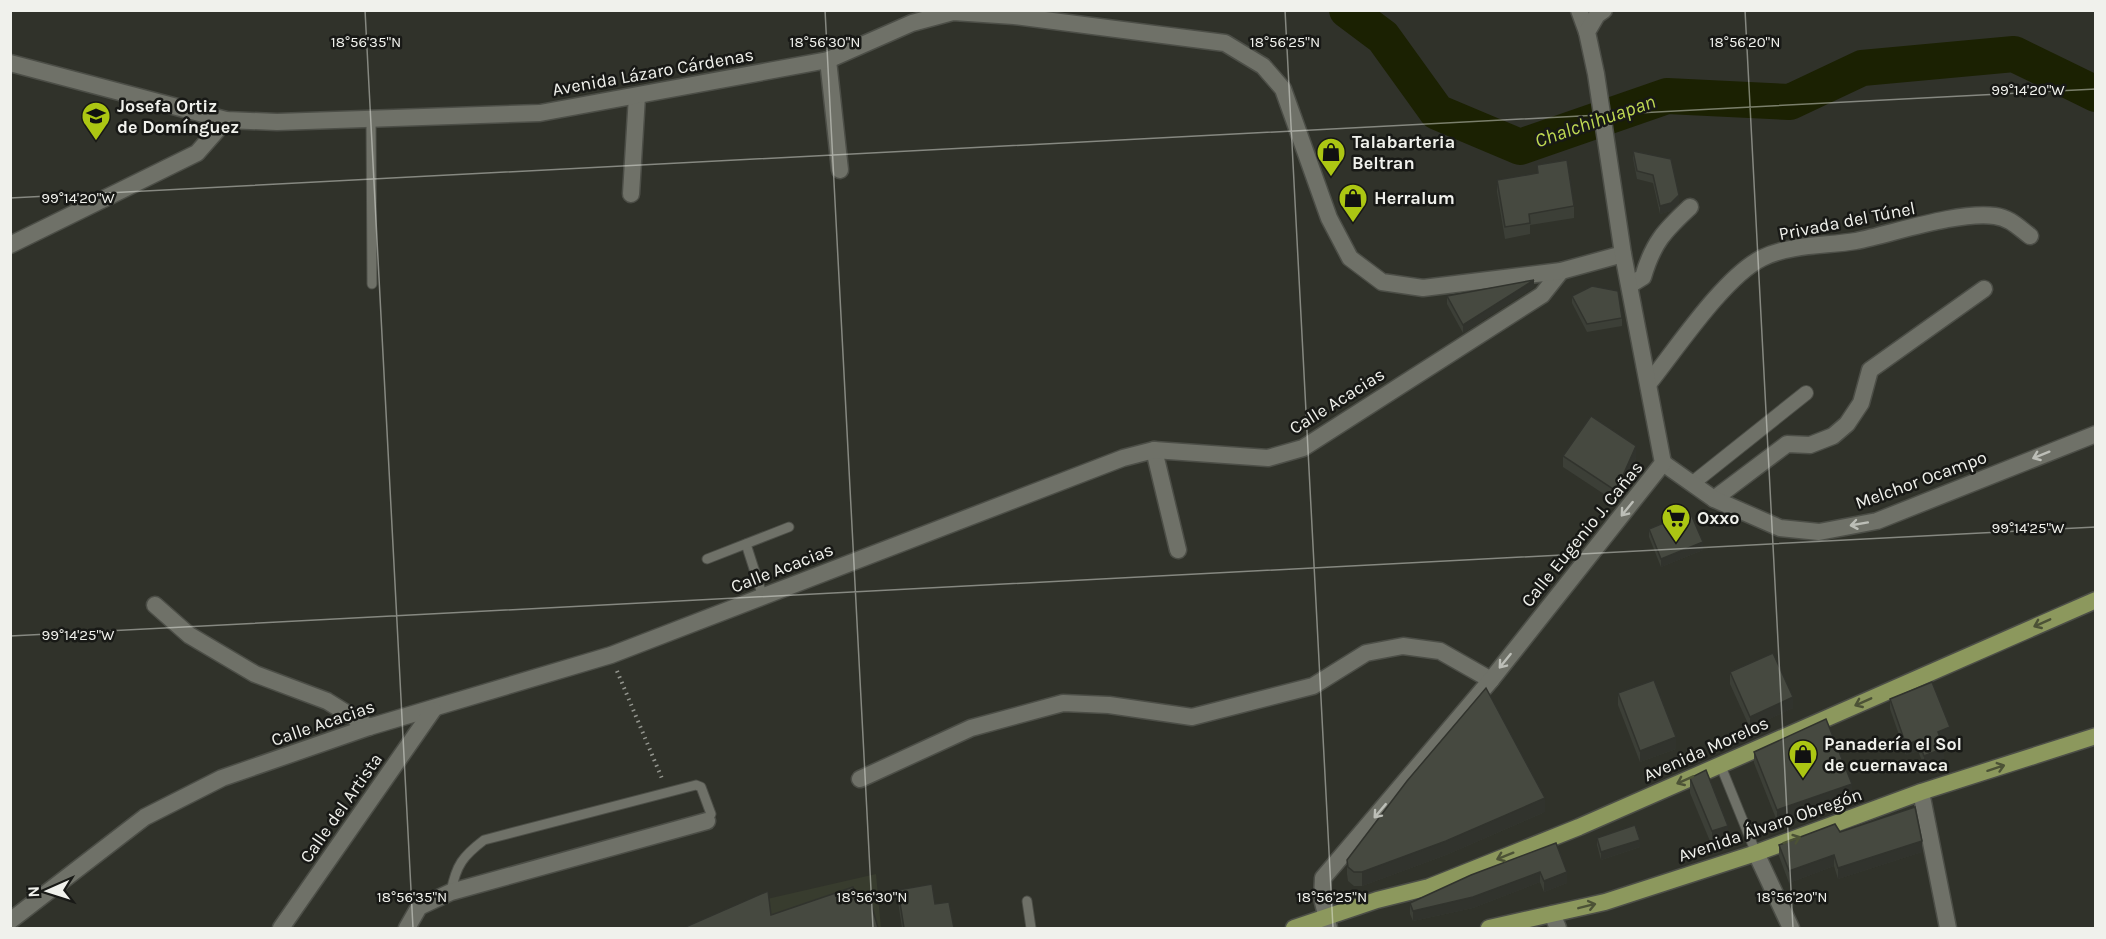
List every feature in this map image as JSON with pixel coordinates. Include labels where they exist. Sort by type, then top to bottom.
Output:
[{"type":"main road","name":"Avenida Morelos","points":[[1294,928],[1327,924],[1377,900],[1429,887],[1579,827],[2096,600]]},
{"type":"main road","name":"Avenida Álvaro Obregón","points":[[1489,928],[1555,922],[1605,902],[1756,853],[1921,792],[2096,736]]},
{"type":"street","name":"Calle Eugenio J. Cañas","points":[[1327,924],[1323,878],[1491,680],[1663,463],[1623,254],[1596,74],[1587,32],[1579,10]]},
{"type":"street","points":[[1587,32],[1597,15],[1604,10]]},
{"type":"street","name":"Avenida Lázaro Cárdenas","points":[[10,63],[226,120],[277,122],[540,113],[828,60],[912,22],[953,12],[1014,16],[1225,43],[1263,66],[1283,89],[1329,218],[1350,258],[1382,282],[1423,288],[1561,271],[1623,254]]},
{"type":"street","points":[[828,60],[840,170]]},
{"type":"street","points":[[631,194],[637,96]]},
{"type":"street","points":[[10,245],[197,153],[226,120]]},
{"type":"street","points":[[1630,285],[1643,277],[1650,251],[1661,235],[1690,207]]},
{"type":"street","name":"Privada del Túnel","points":[[1649,382],[1729,284],[1762,258],[1793,249],[1854,241],[1964,217],[1992,215],[2007,218],[2030,236]]},
{"type":"street","name":"Calle Acacias","points":[[10,921],[146,817],[222,778],[369,727],[433,710],[611,655],[1123,458],[1154,450],[1268,458],[1303,448],[1542,295],[1561,271]]},
{"type":"street","points":[[1714,500],[1787,444],[1810,445],[1833,436],[1847,424],[1861,403],[1870,370],[1984,289]]},
{"type":"street","points":[[1693,483],[1806,393]]},
{"type":"street","name":"Melchor Ocampo","points":[[1663,463],[1714,500],[1780,528],[1819,532],[1877,521],[2096,434]]},
{"type":"street","points":[[1154,450],[1178,550]]},
{"type":"street","points":[[155,606],[189,635],[255,674],[327,701],[369,727]]},
{"type":"street","points":[[860,779],[971,728],[1062,703],[1109,705],[1192,717],[1313,686],[1366,653],[1403,646],[1440,651],[1491,680]]},
{"type":"street","name":"Calle del Artista","points":[[281,928],[433,710]]},
{"type":"street","points":[[1921,792],[1948,928]]},
{"type":"street","points":[[407,928],[419,907],[451,892],[707,821]]},
{"type":"street","points":[[1756,853],[1791,928]]},
{"type":"lane","points":[[371,119],[372,284]]},
{"type":"lane","points":[[707,559],[789,527]]},
{"type":"lane","points":[[746,544],[763,597]]},
{"type":"lane","points":[[1720,764],[1756,853]]},
{"type":"lane","points":[[451,892],[456,869],[469,852],[484,840],[696,785],[701,787],[711,814],[707,821]]},
{"type":"lane","points":[[1027,901],[1031,928]]},
{"type":"path","points":[[611,655],[667,791]]},
{"type":"shaded area","points":[[876,874],[881,928],[770,928],[767,899]]},
{"type":"building","points":[[1633,151],[1671,159],[1679,195],[1671,203],[1660,206],[1653,175],[1637,171]]},
{"type":"building","points":[[1567,160],[1574,206],[1529,214],[1530,223],[1505,227],[1497,180],[1538,173],[1537,165]]},
{"type":"building","points":[[1534,280],[1463,325],[1447,296]]},
{"type":"building","points":[[1592,286],[1618,291],[1622,318],[1587,324],[1572,296]]},
{"type":"building","points":[[1591,416],[1636,446],[1616,491],[1563,456]]},
{"type":"building","name":"Oxxo","points":[[1690,512],[1703,542],[1661,559],[1649,529]]},
{"type":"building","points":[[1773,653],[1793,697],[1750,717],[1730,672]]},
{"type":"building","points":[[1654,680],[1676,737],[1640,751],[1618,693]]},
{"type":"building","points":[[1932,682],[1950,727],[1938,732],[1944,748],[1924,756],[1918,740],[1906,745],[1890,699]]},
{"type":"building","points":[[1486,688],[1545,798],[1446,841],[1362,872],[1354,872],[1348,867],[1347,860],[1407,781]]},
{"type":"building","name":"Panadería el Sol de cuernavaca","points":[[1826,719],[1852,784],[1777,810],[1754,752]]},
{"type":"building","points":[[1706,770],[1728,826],[1712,831],[1690,778]]},
{"type":"building","points":[[1915,807],[1922,841],[1838,868],[1834,855],[1789,871],[1779,845],[1835,824],[1840,832]]},
{"type":"building","points":[[1635,825],[1640,840],[1601,852],[1597,838]]},
{"type":"building","points":[[1556,843],[1567,872],[1544,881],[1540,872],[1473,897],[1413,911],[1410,903],[1471,875]]},
{"type":"building","points":[[932,884],[935,904],[949,902],[954,928],[904,928],[898,890]]},
{"type":"building","points":[[853,887],[856,896],[868,892],[878,928],[683,928],[768,891],[771,915]]},
{"type":"waterway","name":"Chalchihuapan","points":[[1347,10],[1383,37],[1437,112],[1520,147],[1667,96],[1790,102],[1862,68],[2014,54],[2096,94]]},
{"type":"place","name":"Josefa Ortiz de Domínguez","points":[[96,142]]},
{"type":"place","name":"Talabarteria Beltran","points":[[1331,178]]},
{"type":"place","name":"Herralum","points":[[1353,224]]},
{"type":"place","name":"Oxxo","points":[[1676,544]]},
{"type":"place","name":"Panadería el Sol de cuernavaca","points":[[1803,780]]}]
